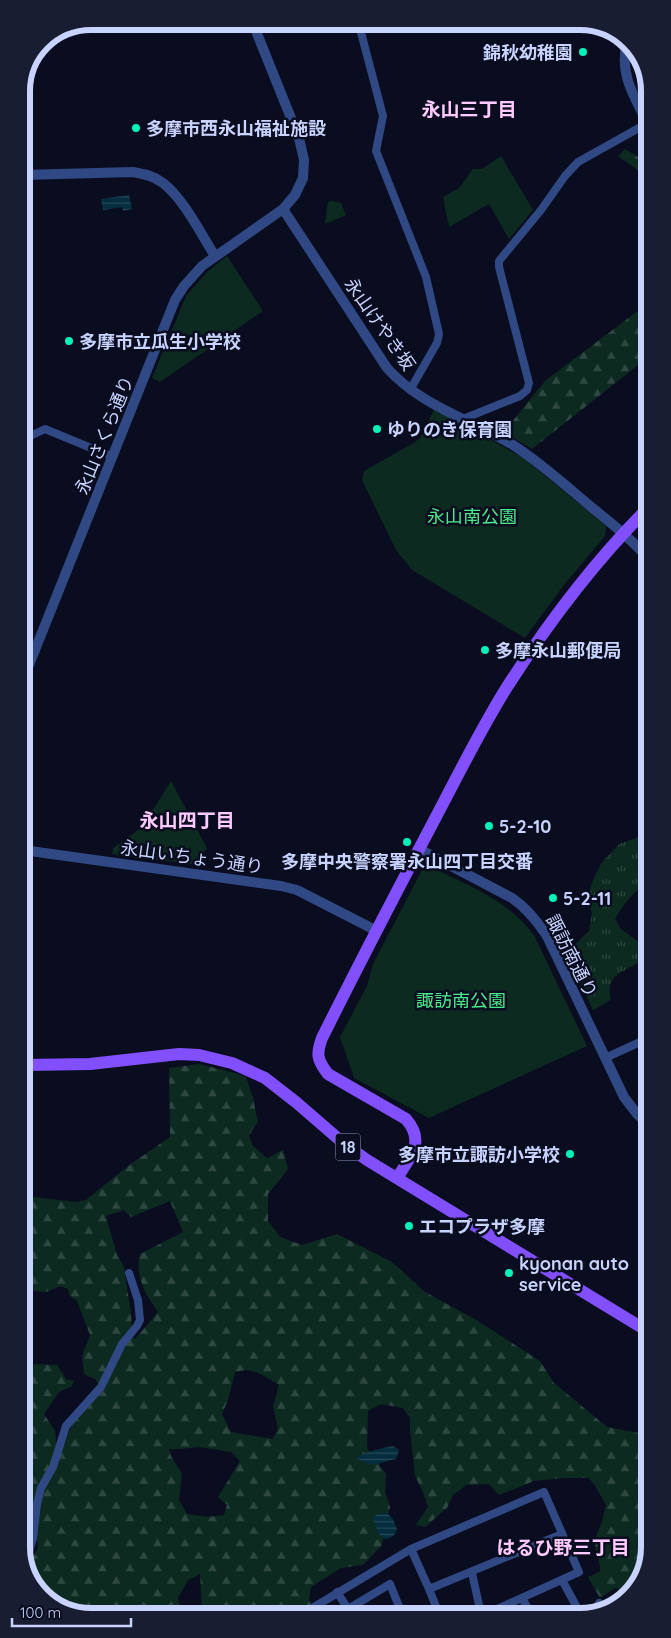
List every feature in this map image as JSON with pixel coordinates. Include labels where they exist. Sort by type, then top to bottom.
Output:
[{"type":"main road","points":[[397,1178],[414,1151],[416,1141],[412,1126],[406,1118],[328,1074],[320,1064],[318,1057],[322,1038],[419,848],[506,688],[547,627],[578,587],[641,515]]},
{"type":"main road","name":"18","points":[[30,1065],[90,1064],[179,1054],[232,1063],[264,1078],[297,1103],[342,1142],[397,1178],[641,1327]]},
{"type":"street","name":"永山さくら通り","points":[[30,663],[175,300],[196,272],[215,256],[283,209],[300,186],[304,170],[304,160],[299,138],[256,30]]},
{"type":"street","points":[[360,30],[383,116],[376,152],[426,277],[440,334],[437,343],[410,390]]},
{"type":"street","points":[[626,51],[624,67],[628,84],[641,110]]},
{"type":"street","points":[[463,419],[520,396],[527,390],[529,383],[499,261],[578,162],[641,127]]},
{"type":"street","points":[[30,176],[133,172],[148,175],[162,182],[178,199],[215,256]]},
{"type":"street","name":"永山けやき坂","points":[[283,209],[387,368],[410,390],[526,454],[623,534],[641,551]]},
{"type":"street","points":[[30,436],[45,429],[113,457]]},
{"type":"street","name":"諏訪南通り","points":[[419,848],[512,898],[524,906],[536,920],[547,936],[624,1097],[641,1118]]},
{"type":"street","name":"永山いちょう通り","points":[[30,851],[281,886],[297,890],[377,931]]},
{"type":"street","points":[[605,1058],[641,1041]]},
{"type":"street","points":[[30,1550],[34,1538],[36,1504],[41,1488],[53,1467],[66,1426],[101,1387],[122,1344],[140,1320],[138,1300],[129,1274]]},
{"type":"street","points":[[312,1608],[411,1549],[544,1492],[578,1572],[500,1608]]},
{"type":"street","points":[[429,1589],[472,1573],[562,1534]]},
{"type":"street","points":[[411,1549],[437,1608]]},
{"type":"street","points":[[472,1573],[480,1608]]},
{"type":"street","points":[[562,1580],[577,1608]]},
{"type":"street","points":[[356,1608],[390,1584],[400,1608]]},
{"type":"street","points":[[338,1592],[348,1608]]},
{"type":"street","points":[[522,1598],[528,1608]]},
{"type":"green space","points":[[625,149],[641,159],[641,172],[618,156]]},
{"type":"green space","points":[[501,156],[533,210],[509,239],[489,204],[449,227],[443,197],[459,188],[473,169],[482,169]]},
{"type":"green space","points":[[328,202],[341,203],[346,215],[325,223]]},
{"type":"green space","points":[[227,256],[263,311],[160,382],[152,378],[186,296],[207,272]]},
{"type":"green space","points":[[641,309],[641,363],[532,449],[504,432],[545,381]]},
{"type":"green space","name":"永山南公園","points":[[435,408],[525,459],[606,526],[605,536],[564,585],[525,638],[412,570],[396,550],[362,480],[364,471],[420,438]]},
{"type":"green space","points":[[171,781],[207,848],[198,865],[112,854],[113,848],[142,827]]},
{"type":"green space","points":[[641,836],[641,888],[629,898],[615,919],[621,929],[640,943],[641,959],[615,977],[611,982],[611,1000],[593,1010],[566,953],[589,931],[592,914],[588,895],[602,862],[619,844]]},
{"type":"green space","name":"諏訪南公園","points":[[432,867],[488,896],[525,924],[535,937],[587,1046],[429,1118],[354,1078],[340,1037],[367,986],[373,964],[422,870]]},
{"type":"green space","points":[[199,1064],[246,1077],[258,1122],[249,1136],[253,1146],[267,1158],[283,1150],[288,1169],[268,1194],[268,1221],[280,1237],[302,1245],[337,1234],[392,1262],[425,1292],[478,1321],[540,1361],[554,1383],[607,1427],[641,1433],[640,1559],[637,1569],[634,1571],[626,1587],[623,1590],[615,1588],[600,1598],[588,1577],[601,1571],[594,1541],[602,1522],[606,1505],[589,1478],[534,1481],[499,1495],[489,1484],[466,1485],[453,1495],[447,1508],[425,1527],[416,1525],[428,1507],[415,1476],[410,1418],[403,1408],[381,1404],[368,1411],[367,1448],[386,1474],[385,1492],[390,1507],[382,1545],[363,1565],[341,1568],[311,1587],[309,1600],[314,1608],[202,1608],[200,1574],[188,1580],[178,1598],[181,1608],[79,1607],[61,1600],[45,1587],[36,1574],[32,1561],[38,1547],[30,1497],[30,1364],[57,1365],[66,1379],[74,1381],[72,1386],[59,1392],[44,1414],[55,1431],[56,1443],[64,1446],[74,1419],[103,1391],[95,1379],[84,1374],[82,1356],[90,1335],[77,1301],[69,1295],[68,1289],[60,1286],[46,1292],[30,1291],[30,1197],[76,1202],[86,1200],[128,1166],[170,1137],[169,1068]],"holes":[[[170,1201],[183,1232],[140,1254],[139,1271],[142,1285],[158,1312],[135,1339],[132,1336],[131,1314],[124,1267],[117,1255],[106,1216],[124,1210],[131,1217]],[[246,1370],[259,1373],[279,1385],[273,1407],[278,1428],[273,1439],[231,1432],[222,1414],[228,1400],[235,1372]],[[200,1447],[231,1452],[240,1461],[218,1497],[227,1505],[224,1515],[208,1517],[187,1514],[179,1500],[182,1474],[169,1449]]]},
{"type":"water","points":[[129,195],[132,209],[123,211],[122,207],[103,210],[101,199]]},
{"type":"water","points":[[393,1446],[399,1450],[396,1459],[368,1464],[357,1458],[367,1453]]},
{"type":"water","points":[[387,1513],[393,1519],[397,1529],[393,1536],[385,1539],[378,1533],[373,1517]]},
{"type":"place","name":"錦秋幼稚園","points":[[583,52]]},
{"type":"place","name":"多摩市西永山福祉施設","points":[[136,128]]},
{"type":"place","name":"多摩市立瓜生小学校","points":[[69,341]]},
{"type":"place","name":"ゆりのき保育園","points":[[377,429]]},
{"type":"place","name":"多摩永山郵便局","points":[[485,650]]},
{"type":"place","name":"5-2-10","points":[[489,826]]},
{"type":"place","name":"多摩中央警察署永山四丁目交番","points":[[407,842]]},
{"type":"place","name":"5-2-11","points":[[553,898]]},
{"type":"place","name":"多摩市立諏訪小学校","points":[[570,1154]]},
{"type":"place","name":"エコプラザ多摩","points":[[409,1226]]},
{"type":"place","name":"kyonan auto service","points":[[509,1273]]},
{"type":"district","name":"永山三丁目","points":[[469,109]]},
{"type":"district","name":"永山四丁目","points":[[187,820]]},
{"type":"district","name":"はるひ野三丁目","points":[[563,1547]]}]
